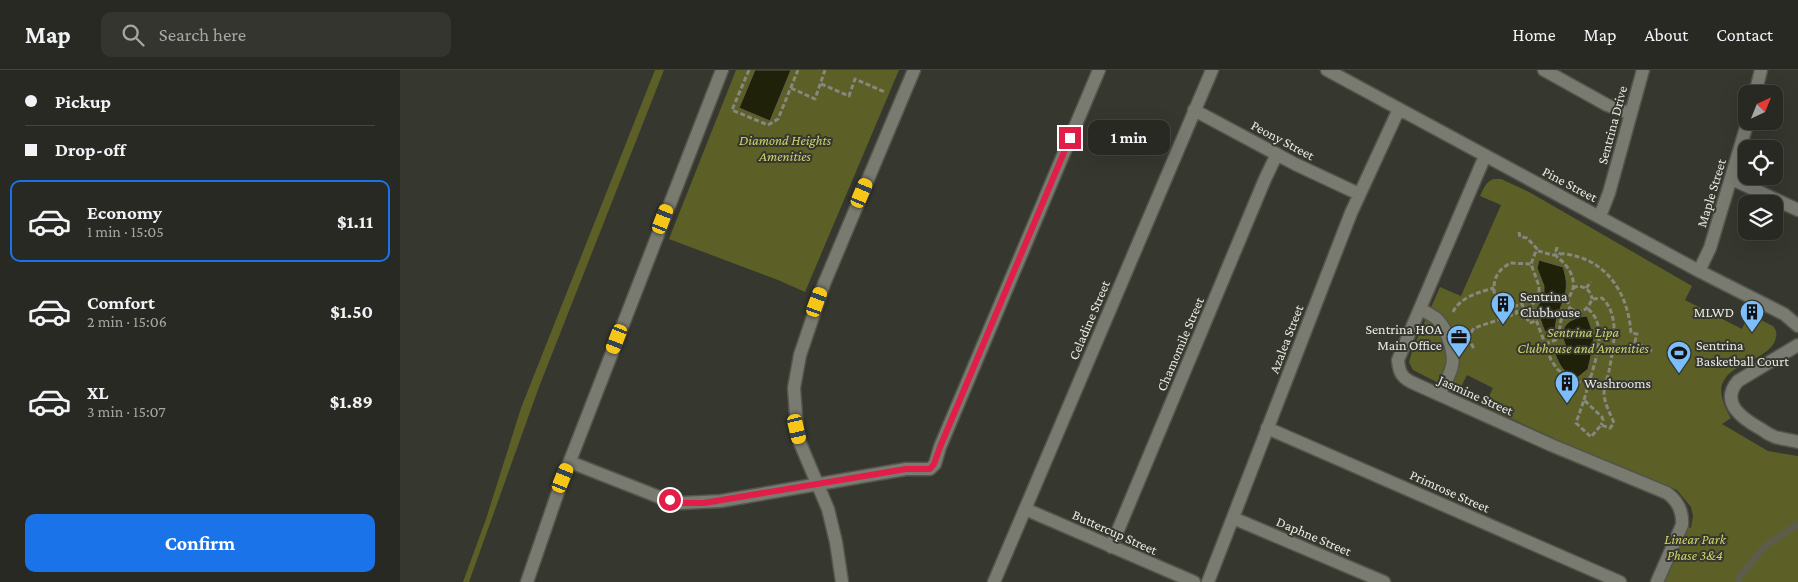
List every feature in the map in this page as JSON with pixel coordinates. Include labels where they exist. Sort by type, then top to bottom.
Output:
[{"type":"street","points":[[527,582],[570,462],[722,70]]},
{"type":"street","points":[[842,582],[836,542],[828,509],[800,443],[794,388],[800,355],[824,284],[914,70]]},
{"type":"street","points":[[570,462],[659,497],[682,503],[712,502],[906,469],[926,470],[934,464],[1099,70]]},
{"type":"street","name":"Celadine Street","points":[[994,582],[1212,70]]},
{"type":"street","name":"Pine Street","points":[[1328,70],[1699,271],[1784,314],[1798,326]]},
{"type":"street","points":[[1544,70],[1607,105],[1631,114]]},
{"type":"street","name":"Sentrina Drive","points":[[1600,216],[1609,193],[1643,70]]},
{"type":"street","points":[[1757,85],[1761,70]]},
{"type":"street","name":"Azalea Street","points":[[1208,582],[1359,194],[1399,109]]},
{"type":"street","name":"Peony Street","points":[[1194,110],[1335,184],[1359,194]]},
{"type":"street","name":"Maple Street","points":[[1699,271],[1710,248],[1746,130]]},
{"type":"street","name":"Chamomile Street","points":[[1111,547],[1277,154]]},
{"type":"street","name":"Jasmine Street","points":[[1486,156],[1398,360],[1399,371],[1404,378],[1674,499],[1680,507],[1683,516],[1682,525],[1657,582]]},
{"type":"street","points":[[1732,180],[1798,210]]},
{"type":"street","points":[[1420,309],[1436,318],[1440,323],[1452,354],[1450,374],[1439,394]]},
{"type":"street","points":[[1798,345],[1738,381],[1733,387],[1731,394],[1732,403],[1738,413],[1748,422],[1774,437],[1798,442]]},
{"type":"street","name":"Primrose Street","points":[[1267,428],[1620,582]]},
{"type":"street","name":"Buttercup Street","points":[[1025,509],[1194,582]]},
{"type":"street","name":"Daphne Street","points":[[1233,518],[1384,582]]},
{"type":"path","points":[[749,70],[732,110],[768,125],[778,119],[798,70]]},
{"type":"path","points":[[791,88],[815,99],[826,70]]},
{"type":"path","points":[[821,84],[850,96],[856,79],[885,92]]},
{"type":"path","points":[[1519,232],[1520,237],[1527,238],[1539,251],[1578,257],[1593,262],[1602,268],[1618,288],[1626,302],[1631,333],[1637,334],[1635,342],[1652,351]]},
{"type":"path","points":[[1557,247],[1558,255],[1566,264],[1572,276],[1573,288],[1568,305],[1578,312],[1588,309],[1592,300],[1590,291],[1578,286],[1573,288]]},
{"type":"path","points":[[1539,251],[1536,252],[1531,264],[1539,286],[1539,296],[1531,306],[1551,360],[1558,370],[1579,384],[1592,376]]},
{"type":"path","points":[[1502,319],[1494,288],[1500,271],[1510,263],[1531,264]]},
{"type":"path","points":[[1586,288],[1591,282]]},
{"type":"path","points":[[1452,317],[1453,311],[1461,302],[1494,288]]},
{"type":"path","points":[[1592,300],[1602,298],[1609,304],[1614,325],[1611,359],[1604,392],[1606,406],[1614,423],[1610,428],[1601,425]]},
{"type":"path","points":[[1474,349],[1468,337],[1474,328],[1517,313],[1515,306],[1522,304],[1529,323],[1536,321]]},
{"type":"path","points":[[1546,344],[1558,339],[1561,320],[1570,308]]},
{"type":"path","points":[[1584,400],[1603,420],[1591,437],[1576,423],[1597,358],[1599,334],[1596,318],[1588,309]]},
{"type":"green space","points":[[655,70],[664,70],[539,387],[469,582],[463,582],[486,519],[521,408]]},
{"type":"green space","name":"Diamond Heights Amenities","points":[[736,70],[899,70],[805,292],[669,239]]},
{"type":"green space","name":"Sentrina Lipa Clubhouse and Amenities","points":[[1494,179],[1501,179],[1529,192],[1692,286],[1685,300],[1742,329],[1749,314],[1773,326],[1776,331],[1776,337],[1771,347],[1762,355],[1738,367],[1728,375],[1722,385],[1722,399],[1731,418],[1722,424],[1768,451],[1798,456],[1798,582],[1657,582],[1682,525],[1691,528],[1693,516],[1691,507],[1677,490],[1560,441],[1484,406],[1493,388],[1467,375],[1458,393],[1413,370],[1409,362],[1413,348],[1440,287],[1461,296],[1501,205],[1480,196],[1487,183]]},
{"type":"shaded area","points":[[755,70],[791,70],[770,121],[739,108]]},
{"type":"shaded area","points":[[1539,260],[1563,267],[1566,277],[1566,292],[1555,329],[1545,332],[1536,308],[1544,298],[1544,286],[1537,268]]},
{"type":"shaded area","points":[[1587,316],[1594,336],[1591,356],[1588,369],[1577,378],[1563,369],[1555,354],[1567,350],[1563,336],[1565,326],[1579,317]]},
{"type":"waterway","points":[[1738,582],[1740,576],[1765,546],[1798,524]]},
{"type":"place","name":"Sentrina Clubhouse","points":[[1503,325]]},
{"type":"place","name":"MLWD","points":[[1752,333]]},
{"type":"place","name":"Sentrina HOA Main Office","points":[[1459,358]]},
{"type":"place","name":"Sentrina Basketball Court","points":[[1679,374]]},
{"type":"place","name":"Washrooms","points":[[1567,404]]},
{"type":"route","points":[[670,500],[682,503],[704,503],[906,469],[930,469],[934,464],[1070,138]]},
{"type":"park label","name":"Linear Park Phase 3&4","points":[[1695,548]]}]
